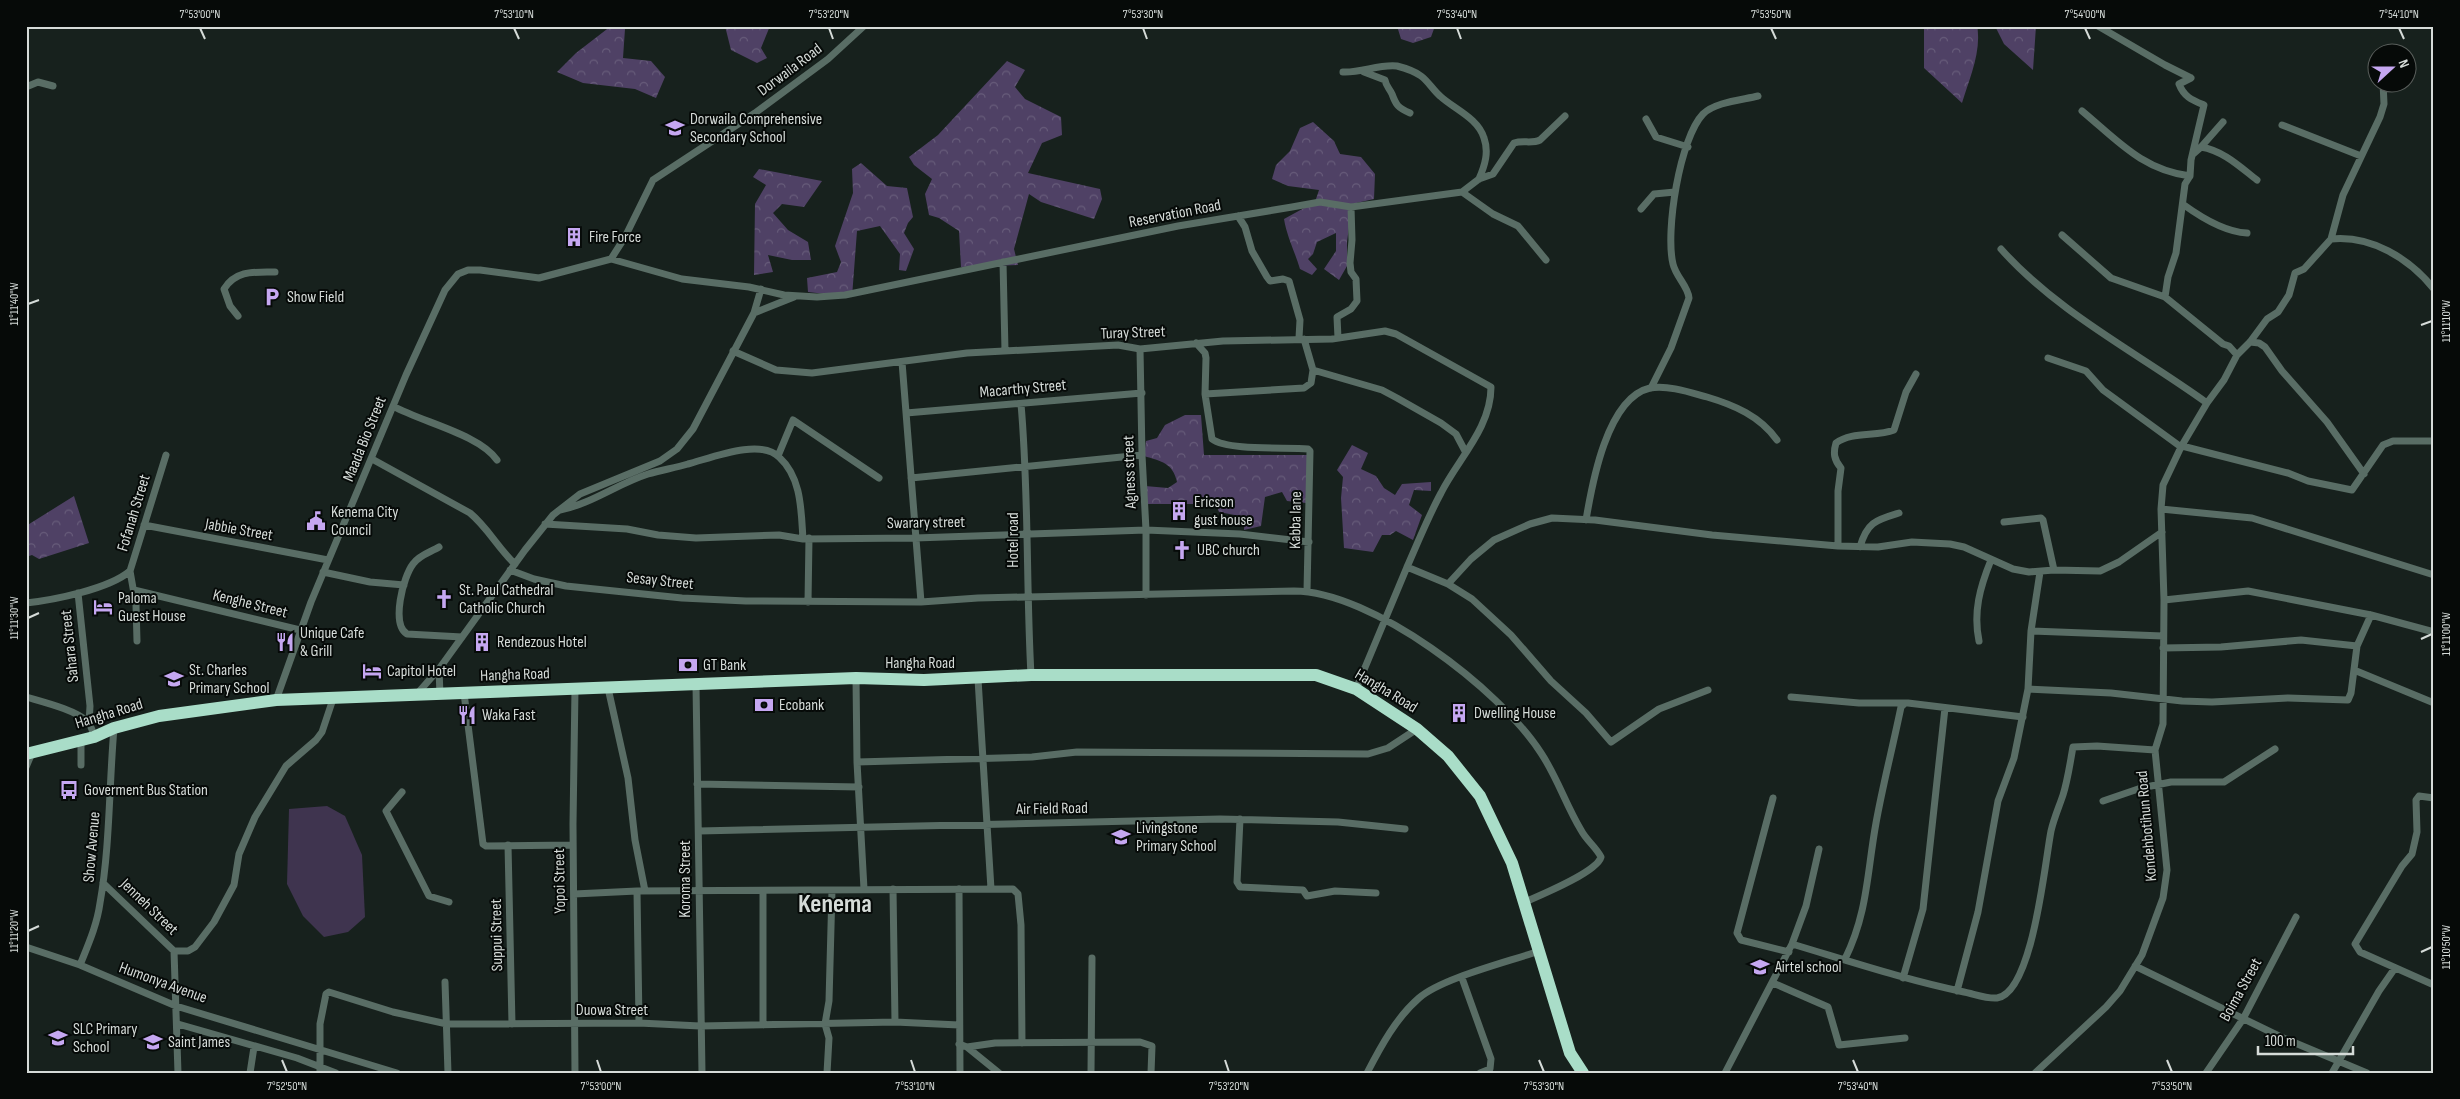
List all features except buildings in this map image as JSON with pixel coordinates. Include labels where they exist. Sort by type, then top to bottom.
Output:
[{"type":"highway","name":"Hangha Road","points":[[29,753],[94,737],[114,728],[159,716],[276,700],[856,678],[978,679],[1031,675],[1297,673],[1316,675],[1356,689],[1417,729],[1448,756],[1480,796],[1512,863],[1526,902],[1570,1052],[1583,1073]]},
{"type":"street","name":"Dorwaila Road","points":[[611,259],[628,231],[653,180],[755,113],[828,59],[864,26]]},
{"type":"street","points":[[2098,26],[2165,66],[2191,78],[2179,84],[2185,96],[2204,104],[2192,154],[2190,176],[2185,184],[2184,205],[2176,253],[2168,277],[2165,297]]},
{"type":"street","points":[[1343,72],[1364,72],[1385,66],[1411,70],[1423,77],[1443,100],[1472,120],[1484,136],[1487,149],[1479,179]]},
{"type":"street","points":[[1364,72],[1385,80],[1386,87],[1392,92],[1393,100],[1400,109],[1410,113]]},
{"type":"street","points":[[26,87],[38,82],[53,86]]},
{"type":"street","points":[[2383,92],[2384,104],[2343,195],[2331,239],[2345,238],[2378,246],[2410,265],[2434,289]]},
{"type":"street","points":[[1651,388],[1671,348],[1689,298],[1673,263],[1672,216],[1675,192],[1694,129],[1704,113],[1714,107],[1758,96]]},
{"type":"street","points":[[2082,111],[2115,140],[2141,159],[2170,173],[2190,176]]},
{"type":"street","points":[[1546,260],[1518,226],[1493,214],[1462,192],[1479,179],[1493,174],[1514,143],[1535,143],[1566,116]]},
{"type":"street","points":[[1646,119],[1656,137],[1688,146]]},
{"type":"street","points":[[2192,154],[2201,147],[2223,122]]},
{"type":"street","points":[[2282,125],[2361,156]]},
{"type":"street","points":[[2201,147],[2209,148],[2235,162],[2258,180]]},
{"type":"street","name":"Reservation Road","points":[[796,296],[834,296],[1178,226],[1320,202],[1351,207],[1462,192]]},
{"type":"street","points":[[1641,210],[1654,194],[1675,192]]},
{"type":"street","points":[[2184,205],[2200,216],[2229,229],[2247,232]]},
{"type":"street","points":[[1338,338],[1336,317],[1351,309],[1357,301],[1356,279],[1351,272],[1350,263],[1352,240],[1351,207]]},
{"type":"street","points":[[1196,343],[1202,348],[1206,358],[1205,394],[1304,388],[1311,384],[1313,370],[1302,338],[1300,320],[1289,281],[1279,279],[1270,281],[1252,251],[1245,227],[1238,216]]},
{"type":"street","points":[[2062,235],[2111,278],[2169,298],[2184,315],[2223,344],[2229,346],[2237,355]]},
{"type":"street","name":"Kondehbotihun Road","points":[[2035,1073],[2106,1007],[2136,966],[2147,944],[2166,885],[2164,841],[2155,750],[2163,724],[2164,600],[2161,509],[2166,476],[2181,447],[2207,403],[2224,380],[2237,355],[2250,342],[2267,319],[2278,312],[2285,301],[2295,273],[2304,269],[2331,239]]},
{"type":"street","points":[[2001,249],[2033,282],[2080,318],[2207,403]]},
{"type":"street","name":"Maada Bio Street","points":[[276,700],[300,630],[328,560],[433,314],[451,281],[458,274],[468,270],[539,278],[611,259]]},
{"type":"street","points":[[611,259],[682,279],[796,296]]},
{"type":"street","points":[[1003,262],[1005,351]]},
{"type":"street","points":[[238,316],[230,306],[224,289],[231,279],[240,274],[275,272]]},
{"type":"street","points":[[416,696],[439,670],[545,524],[559,510],[580,494],[660,461],[677,449],[688,436],[754,313],[761,290]]},
{"type":"street","points":[[754,313],[796,296]]},
{"type":"street","name":"Turay Street","points":[[733,350],[776,370],[812,374],[857,366],[902,362],[946,355],[1118,345],[1140,349],[1196,343],[1338,338],[1385,331],[1396,334],[1490,384],[1491,393],[1483,423],[1465,452]]},
{"type":"street","points":[[2250,342],[2259,343],[2265,347],[2282,371],[2327,422],[2364,474]]},
{"type":"street","name":"Agness street","points":[[1140,349],[1142,455],[1146,530],[1146,595]]},
{"type":"street","points":[[2048,358],[2086,371],[2103,390],[2181,447],[2349,490],[2352,490],[2364,474],[2382,445],[2393,441],[2434,441]]},
{"type":"street","points":[[902,362],[921,602]]},
{"type":"street","points":[[1313,370],[1382,390],[1397,398],[1442,423],[1456,434],[1465,452],[1440,493],[1356,689]]},
{"type":"street","points":[[1838,546],[1838,491],[1841,468],[1836,462],[1834,452],[1836,443],[1852,436],[1883,434],[1894,430],[1906,392],[1916,374]]},
{"type":"street","points":[[1586,520],[1594,478],[1616,419],[1633,396],[1651,388],[1685,391],[1743,410],[1759,420],[1777,440]]},
{"type":"street","name":"Macarthy Street","points":[[906,413],[1142,393]]},
{"type":"street","name":"Kabba lane","points":[[1205,394],[1210,434],[1217,442],[1233,446],[1309,449],[1307,591]]},
{"type":"street","name":"Hotel road","points":[[1021,404],[1027,467],[1027,598],[1031,675]]},
{"type":"street","points":[[393,406],[462,435],[491,453],[496,460]]},
{"type":"street","points":[[778,456],[793,420],[879,478]]},
{"type":"street","points":[[559,510],[576,506],[647,474],[730,452],[771,450],[793,476],[797,488],[806,539],[808,602]]},
{"type":"street","name":"Fofanah Street","points":[[137,641],[134,590],[130,571],[166,455]]},
{"type":"street","points":[[911,478],[1142,455]]},
{"type":"street","points":[[372,459],[470,513],[482,524],[513,567]]},
{"type":"street","points":[[660,461],[664,470]]},
{"type":"street","points":[[2161,509],[2252,518],[2434,575]]},
{"type":"street","points":[[1860,547],[1864,534],[1871,524],[1899,513]]},
{"type":"street","points":[[1448,584],[1483,547],[1510,532],[1552,518],[1586,520],[1712,536],[1838,546],[1878,547],[1912,542],[1950,544],[1964,547],[2021,572],[2100,570],[2119,562],[2162,532]]},
{"type":"street","points":[[2004,522],[2041,518],[2054,570]]},
{"type":"street","name":"Swarary street","points":[[545,524],[627,529],[658,535],[696,538],[779,535],[806,539],[915,538],[1146,530],[1240,534],[1309,542]]},
{"type":"street","name":"Jabbie Street","points":[[144,525],[328,560]]},
{"type":"street","points":[[439,546],[413,563],[404,585],[400,608],[401,627],[404,633],[462,637]]},
{"type":"street","points":[[1979,641],[1977,629],[1980,588],[1991,560]]},
{"type":"street","name":"Sesay Street","points":[[513,567],[534,579],[555,584],[673,597],[808,602],[921,602],[978,598],[1307,591],[1334,598],[1386,621],[1457,667],[1496,699],[1516,720],[1540,752],[1581,831],[1601,857],[1597,864],[1558,887],[1526,902]]},
{"type":"street","points":[[1407,567],[1448,584],[1472,599],[1511,635],[1551,681],[1586,713],[1611,742],[1659,709],[1708,690]]},
{"type":"street","name":"Sahara Street","points":[[89,723],[90,706],[78,593],[119,578],[130,571]]},
{"type":"street","points":[[323,572],[370,582],[404,585]]},
{"type":"street","points":[[1957,991],[1978,912],[1998,801],[2014,758],[2023,717],[2028,689],[2031,631],[2040,572]]},
{"type":"street","name":"Kenghe Street","points":[[134,590],[300,630]]},
{"type":"street","points":[[2164,600],[2248,591],[2371,615],[2434,632]]},
{"type":"street","points":[[26,603],[78,593]]},
{"type":"street","points":[[2028,689],[2088,691],[2212,702],[2288,698],[2348,700],[2351,693],[2357,646],[2371,615]]},
{"type":"street","points":[[2031,631],[2163,636]]},
{"type":"street","points":[[2163,648],[2221,647],[2301,640],[2357,646]]},
{"type":"street","points":[[439,670],[440,695]]},
{"type":"street","points":[[2354,670],[2434,703]]},
{"type":"street","points":[[856,678],[856,762],[864,889]]},
{"type":"street","points":[[978,679],[991,889]]},
{"type":"street","name":"Koroma Street","points":[[696,685],[702,1073]]},
{"type":"street","points":[[608,688],[628,778],[645,891]]},
{"type":"street","name":"Yopoi Street","points":[[574,1073],[573,846],[575,689]]},
{"type":"street","points":[[464,693],[482,842],[486,846],[573,846]]},
{"type":"street","points":[[26,697],[70,712],[89,723],[94,737]]},
{"type":"street","points":[[1791,697],[1908,703],[2023,717]]},
{"type":"street","points":[[174,951],[188,951],[195,948],[214,922],[234,885],[239,854],[255,817],[286,766],[316,740],[322,732],[334,699]]},
{"type":"street","points":[[1845,959],[1860,925],[1865,903],[1875,824],[1901,707],[1904,704]]},
{"type":"street","points":[[1903,978],[1923,908],[1945,708]]},
{"type":"street","name":"Show Avenue","points":[[80,965],[93,932],[100,904],[114,728]]},
{"type":"street","points":[[856,762],[1032,757],[1077,752],[1368,754],[1388,748],[1417,729]]},
{"type":"street","points":[[81,740],[81,765]]},
{"type":"street","points":[[1792,944],[1903,978],[1997,998],[2013,989],[2034,928],[2044,883],[2051,830],[2063,794],[2073,746],[2105,746],[2155,750]]},
{"type":"street","points":[[2103,801],[2157,784],[2192,781],[2224,782],[2276,750]]},
{"type":"street","points":[[26,767],[29,753]]},
{"type":"street","points":[[697,784],[859,788]]},
{"type":"street","points":[[402,792],[386,811],[429,896],[449,902]]},
{"type":"street","points":[[2434,798],[2419,796],[2416,800],[2416,832],[2412,854],[2402,866],[2354,944],[2360,952],[2434,985]]},
{"type":"street","points":[[1773,798],[1737,933],[1742,940],[1789,952]]},
{"type":"street","points":[[1240,819],[1237,882],[1240,887],[1303,890],[1308,896],[1335,891],[1376,893]]},
{"type":"street","name":"Air Field Road","points":[[699,831],[1240,819],[1338,822],[1405,829]]},
{"type":"street","name":"Suppui Street","points":[[508,845],[512,1024]]},
{"type":"street","points":[[1725,1073],[1789,952],[1806,906],[1819,850]]},
{"type":"street","name":"Jenneh Street","points":[[103,883],[174,951],[178,1024],[178,1073]]},
{"type":"street","points":[[574,894],[637,891],[763,892],[864,889],[1013,889],[1019,898],[1022,1043]]},
{"type":"street","points":[[893,889],[895,1022]]},
{"type":"street","points":[[959,889],[958,1025],[960,1073]]},
{"type":"street","points":[[827,1073],[828,1038],[825,1024],[829,1001],[832,890]]},
{"type":"street","points":[[637,891],[639,1023]]},
{"type":"street","points":[[763,892],[763,1025]]},
{"type":"street","name":"Boima Street","points":[[2206,1073],[2243,1019],[2296,917]]},
{"type":"street","name":"Humonya Avenue","points":[[26,947],[80,965],[176,1006],[397,1073]]},
{"type":"street","points":[[1367,1073],[1391,1030],[1420,998],[1446,983],[1539,951]]},
{"type":"street","points":[[1090,1073],[1092,958]]},
{"type":"street","points":[[2136,966],[2243,1019],[2367,1073]]},
{"type":"street","points":[[2332,1073],[2379,991],[2395,968]]},
{"type":"street","points":[[1462,978],[1491,1059],[1490,1069],[1480,1073]]},
{"type":"street","points":[[445,982],[448,1024],[448,1073]]},
{"type":"street","points":[[1773,983],[1828,1007],[1839,1045],[1905,1038]]},
{"type":"street","name":"Duowa Street","points":[[320,1050],[321,1012],[326,994],[329,992],[393,1012],[448,1024],[639,1023],[700,1026],[895,1022],[958,1025]]},
{"type":"street","points":[[178,1024],[336,1073]]},
{"type":"street","points":[[967,1047],[1022,1043],[1121,1041],[1149,1044],[1152,1046],[1151,1073]]},
{"type":"street","points":[[959,1044],[967,1047],[999,1073]]},
{"type":"street","points":[[250,1073],[254,1047]]},
{"type":"street","points":[[320,1050],[320,1069]]},
{"type":"shaded area","points":[[327,806],[345,816],[362,855],[365,917],[348,932],[324,937],[303,916],[287,884],[289,809]]},
{"type":"green space","points":[[611,26],[625,29],[623,58],[651,61],[665,77],[656,98],[635,89],[583,83],[557,72],[576,53]]},
{"type":"green space","points":[[725,26],[770,26],[761,48],[767,58],[757,63],[731,50]]},
{"type":"green space","points":[[1397,26],[1435,26],[1431,37],[1413,43],[1401,39]]},
{"type":"green space","points":[[1924,26],[1977,26],[1978,45],[1962,103],[1924,68]]},
{"type":"green space","points":[[1995,26],[2036,26],[2033,70],[2004,44]]},
{"type":"green space","points":[[1007,61],[1025,70],[1015,87],[1025,99],[1061,117],[1062,135],[1042,143],[1028,173],[1100,189],[1102,199],[1094,219],[1041,202],[1029,194],[1014,249],[1018,265],[961,267],[959,231],[939,218],[929,215],[925,194],[932,179],[914,165],[909,157],[938,135]]},
{"type":"green space","points":[[1313,122],[1334,141],[1340,154],[1361,157],[1375,174],[1374,199],[1352,204],[1347,242],[1347,266],[1339,280],[1324,269],[1336,251],[1336,233],[1317,242],[1313,254],[1308,259],[1317,269],[1312,275],[1300,269],[1285,226],[1284,219],[1315,202],[1319,190],[1288,186],[1272,179],[1276,165],[1290,151],[1300,128]]},
{"type":"green space","points":[[861,163],[887,186],[907,188],[913,217],[904,233],[914,249],[906,271],[899,270],[900,254],[880,226],[857,231],[852,297],[808,292],[807,278],[837,272],[841,262],[835,246],[853,193],[852,169]]},
{"type":"green space","points":[[759,169],[822,181],[804,207],[782,204],[773,213],[788,230],[808,242],[811,260],[792,260],[768,255],[773,272],[754,275],[755,204],[766,185],[753,177]]},
{"type":"green space","points":[[1185,415],[1201,415],[1204,455],[1309,455],[1306,503],[1287,501],[1282,492],[1265,497],[1261,526],[1244,530],[1245,517],[1219,512],[1216,504],[1145,504],[1145,486],[1168,488],[1177,482],[1173,471],[1169,467],[1161,461],[1144,456],[1146,441],[1157,438],[1165,425]]},
{"type":"green space","points":[[1352,445],[1368,453],[1361,469],[1376,476],[1384,488],[1395,495],[1402,484],[1431,482],[1431,491],[1414,490],[1409,505],[1422,515],[1413,540],[1396,531],[1390,535],[1382,535],[1373,552],[1344,548],[1341,498],[1343,477],[1337,470]]},
{"type":"green space","points":[[74,496],[89,543],[39,559],[32,555],[26,557],[26,526]]},
{"type":"place","name":"Dorwaila Comprehensive Secondary School","points":[[675,128]]},
{"type":"place","name":"Fire Force","points":[[574,237]]},
{"type":"place","name":"Show Field","points":[[272,297]]},
{"type":"place","name":"Ericson gust house","points":[[1179,511]]},
{"type":"place","name":"Kenema City Council","points":[[316,521]]},
{"type":"place","name":"UBC church","points":[[1182,550]]},
{"type":"place","name":"St. Paul Cathedral Catholic Church","points":[[444,599]]},
{"type":"place","name":"Paloma Guest House","points":[[103,607]]},
{"type":"place","name":"Unique Cafe & Grill","points":[[285,642]]},
{"type":"place","name":"Rendezous Hotel","points":[[482,642]]},
{"type":"place","name":"GT Bank","points":[[688,665]]},
{"type":"place","name":"Capitol Hotel","points":[[372,671]]},
{"type":"place","name":"St. Charles Primary School","points":[[174,679]]},
{"type":"place","name":"Ecobank","points":[[764,705]]},
{"type":"place","name":"Dwelling House","points":[[1459,713]]},
{"type":"place","name":"Waka Fast","points":[[467,715]]},
{"type":"place","name":"Goverment Bus Station","points":[[69,790]]},
{"type":"place","name":"Livingstone Primary School","points":[[1121,837]]},
{"type":"place","name":"Airtel school","points":[[1760,967]]},
{"type":"place","name":"SLC Primary School","points":[[58,1038]]},
{"type":"place","name":"Saint James","points":[[153,1042]]},
{"type":"district","name":"Kenema","points":[[835,904]]}]
